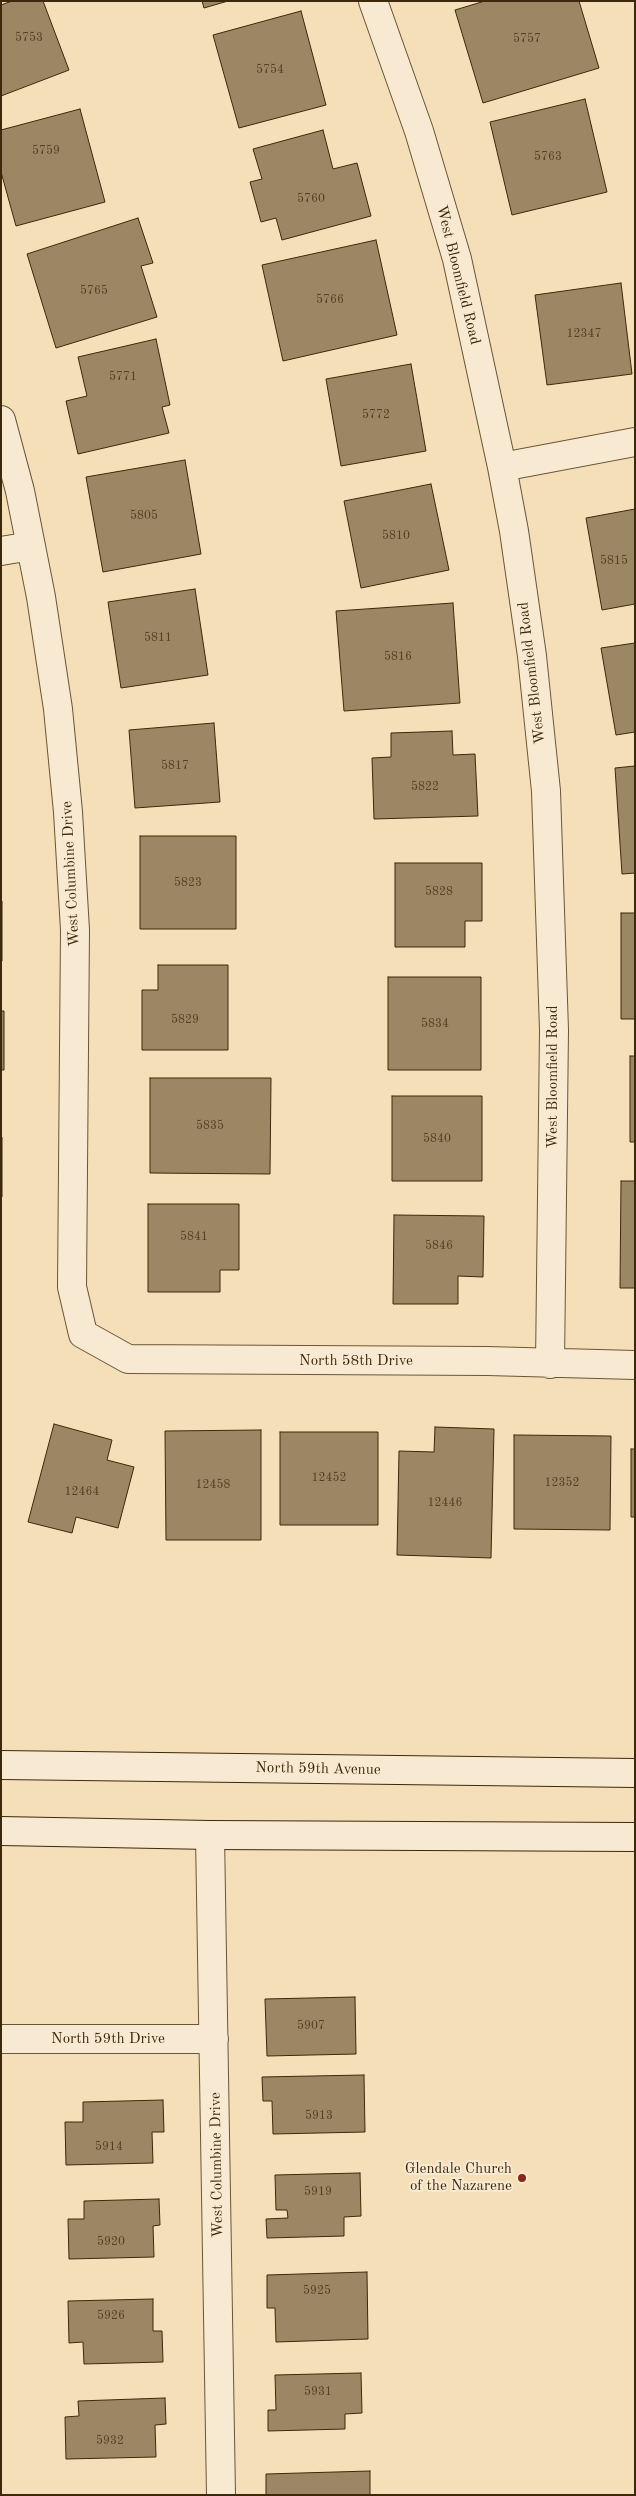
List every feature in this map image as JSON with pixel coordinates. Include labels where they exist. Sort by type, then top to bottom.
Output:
[{"type":"street","name":"West Bloomfield Road","points":[[374,1],[418,130],[457,259],[502,467],[514,531],[532,656],[546,791],[554,1030],[550,1364]]},
{"type":"street","name":"West Columbine Drive","points":[[1,420],[20,491],[31,546],[58,709],[68,812],[75,930],[72,1287],[83,1334]]},
{"type":"street","points":[[502,467],[635,442]]},
{"type":"street","points":[[1,551],[31,546]]},
{"type":"street","name":"North 58th Drive","points":[[83,1334],[128,1359],[487,1361],[635,1365]]},
{"type":"street","name":"North 59th Avenue","points":[[1,1766],[635,1773]]},
{"type":"street","points":[[1,1831],[210,1835],[635,1836]]},
{"type":"street","name":"West Columbine Drive","points":[[210,1835],[221,2495]]},
{"type":"street","name":"North 59th Drive","points":[[1,2039],[214,2039]]},
{"type":"building","points":[[12,1],[43,1],[69,70],[1,96],[1,5]]},
{"type":"building","points":[[202,1],[228,1],[204,8]]},
{"type":"building","points":[[485,1],[579,1],[599,68],[483,103],[455,10]]},
{"type":"building","points":[[301,11],[326,105],[239,128],[213,35]]},
{"type":"building","points":[[585,99],[607,192],[512,215],[490,122]]},
{"type":"building","points":[[80,109],[105,202],[16,226],[1,172],[1,130]]},
{"type":"building","points":[[323,130],[333,169],[357,163],[371,216],[282,240],[276,218],[261,222],[250,182],[262,179],[253,149]]},
{"type":"building","points":[[138,218],[153,263],[141,266],[157,317],[56,348],[27,254]]},
{"type":"building","points":[[376,240],[397,335],[283,361],[262,265]]},
{"type":"building","points":[[621,283],[632,374],[547,385],[535,295]]},
{"type":"building","points":[[156,339],[170,405],[162,407],[169,433],[78,454],[66,401],[87,396],[78,357]]},
{"type":"building","points":[[411,364],[426,451],[341,466],[326,379]]},
{"type":"building","points":[[185,460],[201,554],[103,572],[86,477]]},
{"type":"building","points":[[431,484],[449,570],[361,588],[344,501]]},
{"type":"building","points":[[635,509],[635,604],[602,610],[586,518]]},
{"type":"building","points":[[195,589],[208,675],[121,688],[108,602]]},
{"type":"building","points":[[453,603],[460,703],[344,711],[336,611]]},
{"type":"building","points":[[635,643],[635,732],[616,735],[601,648]]},
{"type":"building","points":[[214,723],[220,802],[135,808],[129,730]]},
{"type":"building","points":[[452,731],[453,755],[475,754],[478,816],[374,819],[372,758],[391,757],[391,733]]},
{"type":"building","points":[[635,766],[635,873],[622,874],[615,768]]},
{"type":"building","points":[[140,836],[236,836],[236,929],[140,929]]},
{"type":"building","points":[[395,863],[482,863],[482,921],[465,921],[465,947],[395,947]]},
{"type":"building","points":[[2,901],[2,961],[1,961]]},
{"type":"building","points":[[621,913],[635,913],[635,1019],[621,1019]]},
{"type":"building","points":[[158,965],[228,965],[228,1050],[142,1050],[142,990],[158,990]]},
{"type":"building","points":[[388,977],[481,977],[481,1070],[388,1070]]},
{"type":"building","points":[[1,1011],[4,1011],[4,1070],[1,1070]]},
{"type":"building","points":[[630,1056],[635,1056],[635,1142],[630,1142]]},
{"type":"building","points":[[150,1078],[271,1078],[270,1174],[150,1173]]},
{"type":"building","points":[[392,1096],[482,1096],[482,1181],[392,1181]]},
{"type":"building","points":[[2,1137],[2,1197],[1,1197]]},
{"type":"building","points":[[621,1181],[635,1181],[635,1288],[620,1288]]},
{"type":"building","points":[[148,1204],[239,1204],[239,1270],[220,1270],[220,1292],[148,1292]]},
{"type":"building","points":[[394,1215],[484,1216],[483,1277],[458,1276],[458,1304],[393,1304]]},
{"type":"building","points":[[54,1424],[112,1440],[107,1460],[134,1467],[118,1528],[76,1517],[72,1533],[28,1522]]},
{"type":"building","points":[[435,1427],[494,1429],[491,1558],[397,1555],[399,1451],[434,1452]]},
{"type":"building","points":[[261,1430],[261,1540],[166,1540],[165,1431]]},
{"type":"building","points":[[280,1432],[378,1432],[378,1525],[280,1525]]},
{"type":"building","points":[[514,1435],[611,1436],[610,1530],[514,1529]]},
{"type":"building","points":[[631,1449],[635,1449],[635,1517],[631,1517]]},
{"type":"building","points":[[355,1997],[356,2054],[267,2056],[265,1999]]},
{"type":"building","points":[[364,2075],[365,2132],[273,2134],[272,2101],[263,2101],[262,2077]]},
{"type":"building","points":[[163,2100],[164,2132],[152,2132],[153,2163],[66,2165],[65,2122],[83,2122],[83,2102]]},
{"type":"building","points":[[360,2173],[361,2216],[344,2217],[344,2236],[267,2238],[266,2219],[288,2218],[287,2210],[276,2210],[275,2175]]},
{"type":"building","points":[[159,2199],[160,2225],[153,2226],[154,2257],[69,2259],[68,2219],[84,2219],[84,2201]]},
{"type":"building","points":[[367,2272],[368,2339],[276,2342],[275,2308],[267,2308],[267,2275]]},
{"type":"building","points":[[153,2299],[153,2331],[162,2331],[163,2362],[84,2364],[83,2342],[69,2343],[68,2301]]},
{"type":"building","points":[[361,2373],[362,2413],[345,2414],[345,2429],[268,2431],[268,2410],[276,2410],[275,2375]]},
{"type":"building","points":[[165,2398],[166,2424],[155,2425],[156,2457],[66,2459],[65,2417],[79,2416],[78,2401]]},
{"type":"building","points":[[370,2471],[370,2495],[266,2495],[266,2474]]},
{"type":"place","name":"Glendale Church of the Nazarene","points":[[522,2178]]}]
